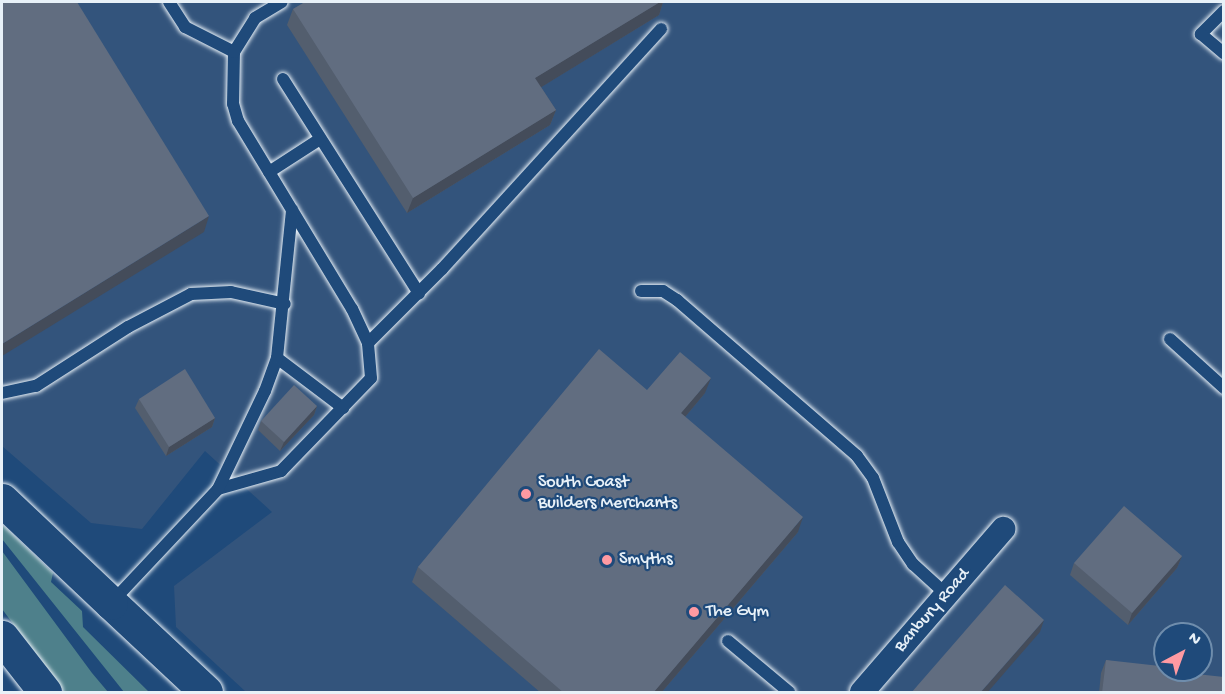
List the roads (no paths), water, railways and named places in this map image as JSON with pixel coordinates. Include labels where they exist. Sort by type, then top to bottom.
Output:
[{"type":"main road","points":[[2,500],[206,693]]},
{"type":"main road","points":[[2,637],[45,693]]},
{"type":"street","name":"Banbury Road","points":[[862,693],[1003,529]]},
{"type":"lane","points":[[169,2],[185,27],[234,52]]},
{"type":"lane","points":[[218,489],[281,471],[371,378],[368,343],[352,309],[238,121],[233,104],[234,52],[255,18],[282,2]]},
{"type":"lane","points":[[1224,11],[1201,34],[1224,53]]},
{"type":"lane","points":[[368,343],[419,292],[661,29]]},
{"type":"lane","points":[[283,79],[419,292]]},
{"type":"lane","points":[[269,172],[320,139]]},
{"type":"lane","points":[[111,603],[218,489],[277,358],[285,304],[292,210]]},
{"type":"lane","points":[[641,291],[663,291],[677,300],[857,456],[873,478],[898,542],[913,564],[947,595]]},
{"type":"lane","points":[[2,393],[36,386],[128,327],[191,294],[231,292],[285,304]]},
{"type":"lane","points":[[1170,339],[1224,388]]},
{"type":"lane","points":[[277,358],[343,408]]},
{"type":"lane","points":[[728,641],[789,693]]},
{"type":"place","name":"South Coast Builders Merchants","points":[[526,494]]},
{"type":"place","name":"Smyths","points":[[607,560]]},
{"type":"place","name":"The Gym","points":[[694,612]]}]
